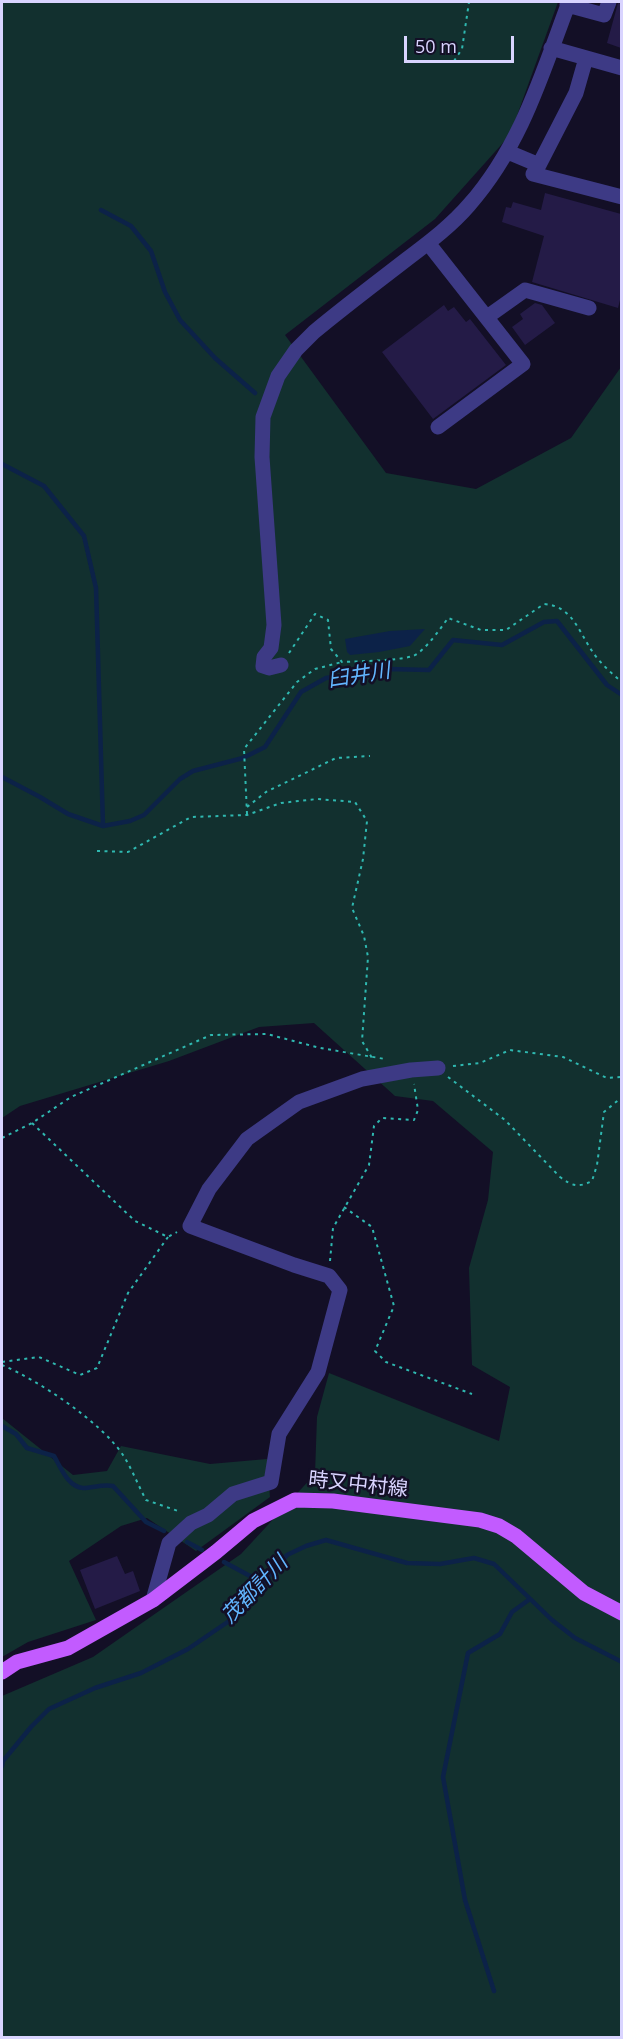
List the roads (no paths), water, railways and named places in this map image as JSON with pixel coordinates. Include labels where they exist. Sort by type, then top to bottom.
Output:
[{"type":"main road","name":"時又中村線","points":[[2,1672],[17,1662],[68,1648],[153,1600],[253,1521],[295,1500],[333,1501],[480,1520],[516,1536],[584,1593],[621,1613]]},
{"type":"street","points":[[281,665],[269,668],[263,666],[264,657],[271,648],[274,625],[262,457],[263,417],[278,376],[296,350],[321,327],[428,243],[468,207],[508,152],[527,114],[568,4],[604,15],[609,2]]},
{"type":"street","points":[[551,48],[621,69]]},
{"type":"street","points":[[586,58],[576,93],[533,174],[621,197]]},
{"type":"street","points":[[508,152],[539,165]]},
{"type":"street","points":[[428,243],[523,364],[438,427]]},
{"type":"street","points":[[487,318],[525,290],[589,308]]},
{"type":"street","points":[[153,1600],[169,1543],[191,1523],[208,1515],[233,1494],[271,1482],[279,1434],[318,1372],[340,1290],[329,1276],[190,1226],[209,1189],[247,1139],[299,1102],[362,1079],[411,1070],[438,1068]]},
{"type":"water","points":[[425,629],[410,646],[350,655],[347,652],[345,639],[390,631]]},
{"type":"waterway","points":[[101,210],[131,226],[151,251],[165,292],[180,320],[215,358],[255,393]]},
{"type":"waterway","points":[[2,464],[44,486],[84,536],[96,588],[103,826]]},
{"type":"waterway","name":"臼井川","points":[[2,777],[68,814],[103,826],[130,821],[144,815],[180,779],[193,771],[243,758],[265,747],[301,692],[326,678],[388,669],[429,670],[453,640],[502,645],[544,622],[557,621],[607,685],[622,695]]},
{"type":"waterway","points":[[2,1426],[16,1434],[27,1448],[54,1456],[73,1484],[83,1488],[113,1486],[146,1522],[164,1531]]},
{"type":"waterway","name":"茂都計川","points":[[2,1766],[3,1761],[31,1727],[49,1709],[95,1688],[141,1673],[188,1649],[232,1619],[287,1555],[326,1540],[407,1563],[440,1564],[474,1558],[494,1564],[552,1620],[575,1638],[622,1662]]},
{"type":"waterway","points":[[187,1542],[202,1550]]},
{"type":"waterway","points":[[224,1562],[263,1583]]},
{"type":"waterway","points":[[494,1991],[465,1900],[443,1777],[468,1653],[500,1634],[512,1612],[530,1599]]}]
